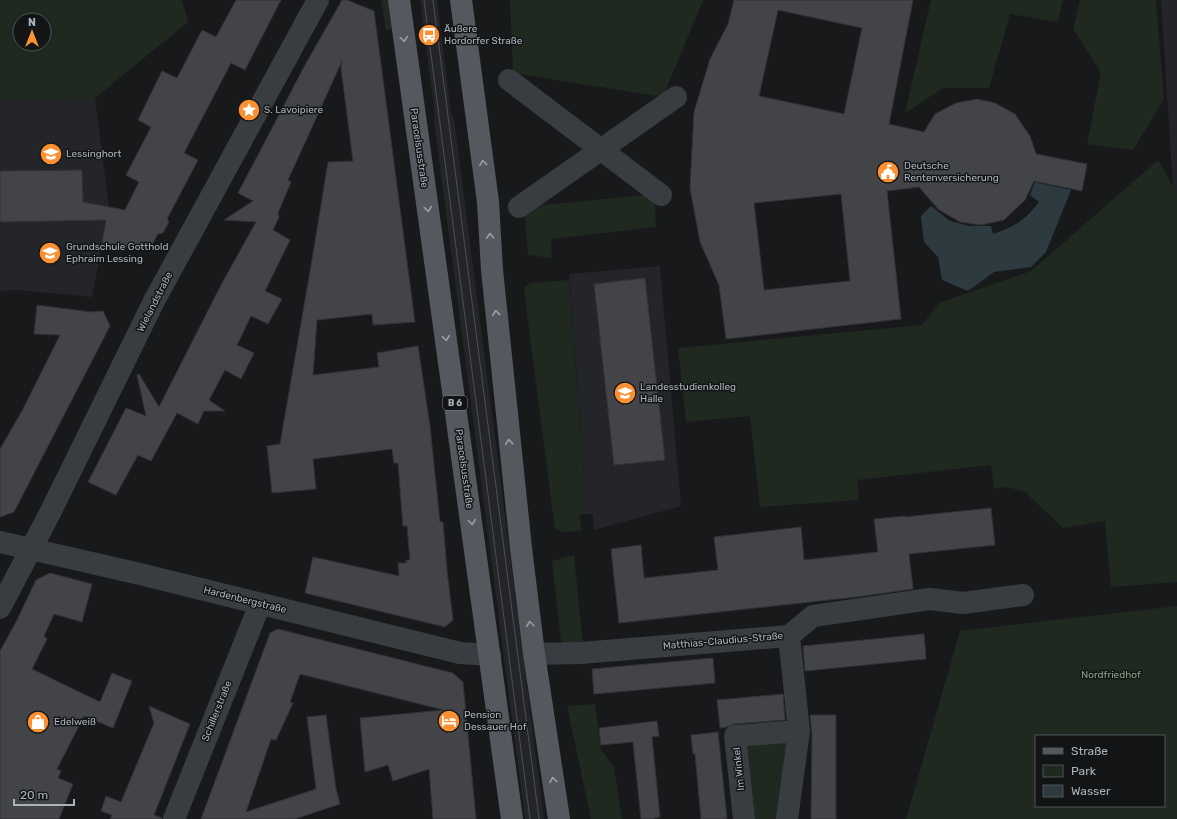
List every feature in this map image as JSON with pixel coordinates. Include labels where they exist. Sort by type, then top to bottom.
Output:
[{"type":"main road","name":"Paracelsusstraße","points":[[399,0],[512,819]]},
{"type":"main road","points":[[461,0],[488,202],[492,270],[507,426],[534,654],[559,819]]},
{"type":"street","name":"Wielandstraße","points":[[0,608],[31,549],[154,301],[318,0]]},
{"type":"street","points":[[509,80],[661,194]]},
{"type":"street","points":[[519,207],[676,97]]},
{"type":"street","name":"Hardenbergstraße","points":[[0,542],[460,653],[490,656]]},
{"type":"street","name":"Matthias-Claudius-Straße","points":[[534,654],[581,653],[789,636],[813,616],[930,599],[963,602],[1023,595]]},
{"type":"street","name":"Schillerstraße","points":[[174,819],[260,604]]},
{"type":"street","points":[[787,819],[799,731],[789,636]]},
{"type":"street","name":"Im Winkel","points":[[744,819],[735,736],[799,731]]},
{"type":"shaded area","points":[[420,0],[437,0],[451,113],[454,118],[544,819],[525,819],[434,120],[435,115]]},
{"type":"shaded area","points":[[1161,0],[1177,0],[1177,220],[1175,220]]},
{"type":"shaded area","name":"Lessinghort","points":[[95,98],[109,207],[92,297],[17,290],[0,291],[0,100]]},
{"type":"shaded area","name":"Landesstudienkolleg Halle","points":[[660,266],[681,506],[594,530],[593,514],[587,514],[569,274]]},
{"type":"green space","points":[[0,0],[182,0],[188,22],[95,98],[0,100]]},
{"type":"green space","points":[[381,0],[388,0],[392,29],[386,30]]},
{"type":"green space","points":[[510,0],[703,0],[663,97],[513,73]]},
{"type":"green space","points":[[931,0],[1063,0],[1058,22],[1010,14],[989,88],[943,88],[905,113]]},
{"type":"green space","points":[[1080,0],[1156,0],[1164,99],[1133,150],[1087,144],[1101,72],[1073,29]]},
{"type":"green space","points":[[1158,160],[1177,193],[1177,582],[1111,587],[1105,521],[1063,528],[1025,492],[1008,487],[994,489],[991,465],[857,480],[859,500],[760,507],[750,416],[686,422],[678,348],[922,325],[939,303],[1031,271]]},
{"type":"green space","points":[[654,194],[656,227],[551,239],[552,258],[528,255],[524,207]]},
{"type":"green space","points":[[569,280],[587,514],[580,515],[581,531],[562,532],[555,528],[554,522],[524,290],[525,286],[531,283]]},
{"type":"green space","points":[[574,555],[583,646],[562,650],[552,561]]},
{"type":"green space","name":"Nordfriedhof","points":[[1177,606],[1177,819],[906,819],[960,631]]},
{"type":"green space","points":[[595,704],[601,750],[614,767],[622,819],[591,819],[567,706]]},
{"type":"green space","points":[[793,742],[779,819],[748,819],[741,745]]},
{"type":"water","points":[[1035,182],[1071,190],[1046,252],[1031,267],[994,272],[968,291],[942,280],[938,257],[924,242],[921,216],[931,206],[950,221],[970,226],[991,226],[993,234],[1019,222],[1029,214],[1039,202],[1030,195]]},
{"type":"building","points":[[236,0],[281,0],[245,70],[231,63],[184,153],[198,160],[167,219],[169,222],[163,233],[158,234],[149,250],[102,243],[106,220],[0,222],[0,171],[82,170],[83,202],[125,210],[139,182],[126,175],[151,127],[138,120],[162,71],[177,78],[202,30],[216,37]]},
{"type":"building","points":[[342,0],[347,0],[374,11],[415,322],[373,325],[372,314],[317,320],[313,375],[379,367],[377,353],[418,346],[430,426],[440,522],[443,522],[453,620],[445,627],[305,593],[313,557],[399,576],[398,563],[406,563],[406,560],[410,560],[407,526],[403,526],[398,463],[394,463],[392,449],[313,459],[316,489],[272,493],[267,446],[280,444],[328,162],[353,161],[341,68],[342,61],[288,180],[291,182],[278,213],[279,217],[273,230],[290,240],[265,291],[282,299],[268,324],[251,316],[237,345],[254,353],[241,379],[225,370],[209,400],[225,411],[204,411],[198,424],[177,413],[151,461],[138,455],[116,495],[88,482],[126,408],[146,416],[137,375],[139,374],[159,407],[221,285],[256,222],[224,220],[253,201],[238,193],[305,65]]},
{"type":"building","name":"Deutsche Rentenversicherung","points":[[734,0],[913,0],[889,124],[924,132],[935,114],[956,103],[977,99],[995,103],[1015,114],[1030,136],[1036,154],[1087,164],[1082,191],[1034,181],[1025,200],[1004,220],[981,225],[960,222],[939,210],[919,187],[887,191],[901,319],[726,339],[719,285],[700,242],[690,188],[694,112],[710,59],[728,24]],"holes":[[[778,10],[862,28],[844,114],[759,96]],[[841,194],[850,281],[764,290],[754,203]]]},
{"type":"building","points":[[645,278],[665,460],[614,465],[594,284]]},
{"type":"building","points":[[37,305],[91,312],[103,311],[110,326],[14,512],[0,517],[0,449],[22,411],[60,335],[34,334]]},
{"type":"building","points":[[991,508],[995,545],[909,554],[913,589],[856,597],[619,623],[611,549],[641,545],[644,578],[718,570],[714,537],[801,527],[804,560],[878,552],[874,519]]},
{"type":"building","points":[[50,573],[92,584],[82,622],[54,614],[44,636],[47,639],[32,669],[100,702],[112,673],[132,681],[113,728],[84,716],[57,769],[61,771],[58,778],[73,784],[59,819],[0,819],[0,651],[36,580]]},
{"type":"building","points":[[278,629],[453,673],[463,682],[476,819],[433,819],[429,769],[393,781],[388,765],[365,772],[360,718],[444,710],[300,674],[290,702],[293,703],[276,740],[271,739],[246,812],[316,789],[307,717],[326,715],[336,789],[340,804],[295,819],[201,819],[270,633]]},
{"type":"building","points":[[924,634],[926,659],[805,671],[803,646]]},
{"type":"building","points":[[713,658],[715,683],[594,694],[592,669]]},
{"type":"building","points":[[783,694],[785,720],[734,724],[720,728],[717,700]]},
{"type":"building","points":[[149,706],[190,724],[154,815],[162,818],[110,819],[112,815],[101,811],[106,796],[121,802],[154,723]]},
{"type":"building","points":[[810,715],[836,715],[836,819],[811,819],[812,735]]},
{"type":"building","points":[[657,721],[659,736],[652,737],[660,817],[641,819],[633,742],[601,745],[599,728]]},
{"type":"building","points":[[718,732],[727,819],[701,819],[695,754],[693,754],[691,735]]},
{"type":"tram line","points":[[424,0],[530,819]]},
{"type":"tram line","points":[[433,0],[539,819]]},
{"type":"place","name":"Äußere Hordorfer Straße","points":[[429,35]]},
{"type":"place","name":"S. Lavoipiere","points":[[249,110]]},
{"type":"place","name":"Lessinghort","points":[[51,154]]},
{"type":"place","name":"Deutsche Rentenversicherung","points":[[888,172]]},
{"type":"place","name":"Grundschule Gotthold Ephraim Lessing","points":[[50,253]]},
{"type":"place","name":"Landesstudienkolleg Halle","points":[[625,393]]},
{"type":"place","name":"Pension Dessauer Hof","points":[[449,721]]},
{"type":"place","name":"Edelweiß","points":[[38,722]]}]
